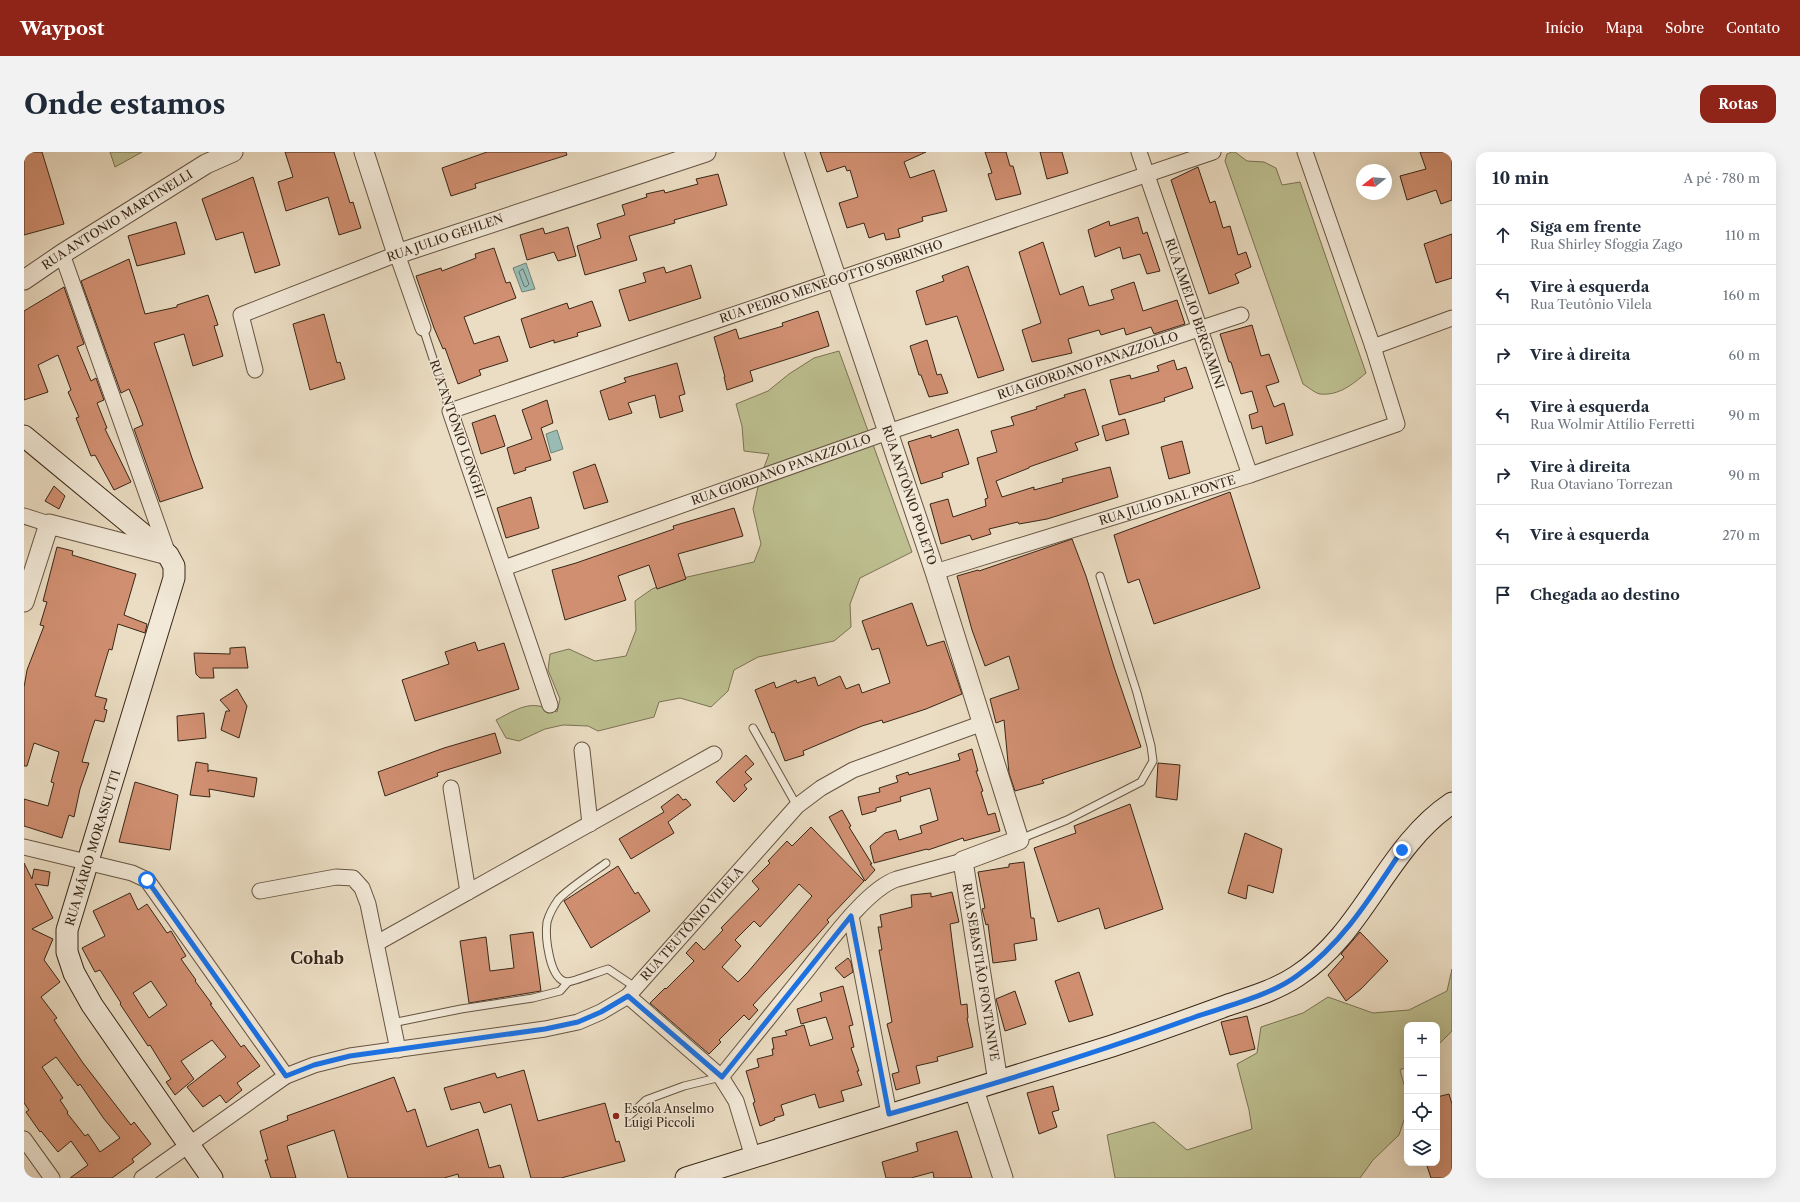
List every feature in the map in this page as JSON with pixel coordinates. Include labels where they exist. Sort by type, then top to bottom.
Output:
[{"type":"main road","points":[[24,436],[168,555]]},
{"type":"main road","name":"RUA MÁRIO MORASSUTTI","points":[[168,555],[174,566],[174,578],[89,862],[67,930],[67,952],[74,973],[92,1005],[212,1178]]},
{"type":"main road","points":[[686,1178],[889,1114],[974,1090],[1161,1030],[1271,990],[1297,976],[1317,961],[1333,945],[1368,901],[1402,850],[1441,811],[1452,803]]},
{"type":"street","name":"RUA ANTONIO MARTINELLI","points":[[24,280],[62,254],[206,164],[233,152]]},
{"type":"street","name":"RUA ANTÔNIO LONGHI","points":[[364,152],[422,328]]},
{"type":"street","name":"RUA JULIO GEHLEN","points":[[255,370],[241,315],[397,254],[706,152]]},
{"type":"street","name":"RUA ANTÔNIO POLETO","points":[[794,152],[935,572],[984,723],[1019,840]]},
{"type":"street","name":"RUA AMELIO BERGAMINI","points":[[1139,152],[1250,475]]},
{"type":"street","name":"RUA PEDRO MENEGOTTO SOBRINHO","points":[[450,411],[1213,152]]},
{"type":"street","points":[[1305,152],[1373,348],[1452,318]]},
{"type":"street","points":[[62,254],[168,555]]},
{"type":"street","name":"RUA GIORDANO PANAZZOLLO","points":[[504,568],[888,432],[1241,315]]},
{"type":"street","name":"RUA JULIO DAL PONTE","points":[[935,572],[1250,475],[1397,424],[1373,348]]},
{"type":"street","name":"RUA ANTÔNIO LONGHI","points":[[450,411],[550,705]]},
{"type":"street","points":[[24,516],[168,555]]},
{"type":"street","points":[[24,602],[49,524]]},
{"type":"street","name":"RUA TEUTÔNIO VILELA","points":[[142,1178],[286,1076],[314,1065],[350,1056],[545,1029],[578,1022],[601,1012],[632,992],[797,806],[821,788],[853,770],[984,723]]},
{"type":"street","points":[[582,750],[590,824]]},
{"type":"street","points":[[377,943],[714,754]]},
{"type":"street","points":[[451,788],[468,892]]},
{"type":"street","points":[[722,1077],[851,916],[888,882],[963,861],[1019,840]]},
{"type":"street","points":[[24,848],[132,873],[147,880],[286,1076]]},
{"type":"street","name":"RUA SEBASTIÃO FONTANIVE","points":[[963,861],[998,1082]]},
{"type":"street","points":[[260,891],[336,876],[353,878],[362,888],[368,904],[377,943],[398,1050]]},
{"type":"street","points":[[851,916],[889,1114]]},
{"type":"street","points":[[632,992],[722,1077],[736,1100],[753,1157]]},
{"type":"street","points":[[974,1090],[1003,1178]]},
{"type":"street","points":[[24,1139],[52,1178]]},
{"type":"lane","name":"RUA ANTÔNIO LONGHI","points":[[422,328],[450,411]]},
{"type":"lane","points":[[1019,840],[1067,820],[1141,782],[1153,761],[1151,746],[1137,693],[1100,576]]},
{"type":"lane","points":[[753,728],[797,806]]},
{"type":"lane","points":[[568,982],[559,978],[553,968],[549,952],[547,923],[552,910],[559,899],[606,863]]},
{"type":"lane","points":[[392,1023],[461,1009],[533,998],[560,991],[568,982],[608,969],[632,992]]},
{"type":"lane","points":[[629,1116],[646,1100],[684,1086],[722,1077]]},
{"type":"green space","points":[[110,152],[142,152],[115,167]]},
{"type":"green space","points":[[1235,152],[1247,161],[1264,162],[1276,168],[1282,185],[1300,182],[1366,373],[1351,385],[1339,391],[1320,394],[1303,384],[1225,161],[1227,154]]},
{"type":"green space","points":[[839,351],[912,552],[860,578],[850,604],[851,627],[834,641],[758,657],[734,670],[728,691],[711,707],[680,698],[659,702],[654,717],[598,731],[588,726],[563,725],[545,729],[519,741],[506,738],[496,720],[511,712],[533,705],[557,712],[560,699],[548,670],[550,654],[569,649],[595,661],[626,656],[636,630],[635,601],[652,589],[674,580],[754,562],[761,544],[753,509],[760,478],[769,454],[744,451],[742,426],[736,404],[768,391],[789,374],[814,358]]},
{"type":"green space","points":[[1452,969],[1452,1031],[1440,1043],[1440,1022],[1404,1022],[1404,1068],[1400,1070],[1404,1084],[1404,1120],[1399,1135],[1373,1160],[1360,1178],[1115,1178],[1107,1135],[1154,1122],[1187,1150],[1252,1129],[1249,1110],[1237,1064],[1257,1053],[1261,1027],[1303,1013],[1328,997],[1373,1013],[1409,1010],[1447,991]]},
{"type":"water","points":[[526,263],[535,289],[522,292],[513,268]]},
{"type":"water","points":[[557,430],[563,449],[551,453],[546,434]]},
{"type":"building","points":[[24,152],[42,152],[64,224],[24,235]]},
{"type":"building","points":[[285,152],[334,152],[350,203],[353,202],[361,228],[339,235],[328,197],[286,211],[278,182],[293,177]]},
{"type":"building","points":[[487,152],[566,152],[567,155],[475,184],[476,188],[451,196],[442,168]]},
{"type":"building","points":[[820,152],[926,152],[904,162],[910,178],[934,170],[947,211],[922,217],[923,221],[898,229],[900,237],[886,240],[884,233],[869,238],[864,223],[847,228],[839,203],[858,197],[850,170],[847,171],[845,166],[827,172]]},
{"type":"building","points":[[985,152],[1006,152],[1010,166],[1013,166],[1021,194],[996,200],[988,174],[992,173]]},
{"type":"building","points":[[1040,152],[1062,152],[1068,173],[1047,179]]},
{"type":"building","points":[[1420,152],[1452,152],[1452,200],[1441,204],[1436,190],[1407,200],[1400,176],[1426,169]]},
{"type":"building","points":[[1198,167],[1210,203],[1215,201],[1223,228],[1230,226],[1238,255],[1246,252],[1251,267],[1235,274],[1239,283],[1209,294],[1171,180]]},
{"type":"building","points":[[718,174],[727,205],[674,220],[675,223],[629,236],[637,260],[585,275],[577,246],[601,238],[597,224],[625,215],[622,205],[647,197],[646,194],[664,190],[665,193],[698,184],[696,179]]},
{"type":"building","points":[[253,177],[280,265],[255,273],[243,232],[216,240],[202,199]]},
{"type":"building","points":[[1138,217],[1143,234],[1147,232],[1160,271],[1147,274],[1140,254],[1123,259],[1120,247],[1095,257],[1088,230],[1109,221],[1110,226]]},
{"type":"building","points":[[176,222],[185,254],[137,266],[128,236]]},
{"type":"building","points":[[568,227],[576,256],[558,261],[554,252],[527,260],[520,235],[543,228],[545,234]]},
{"type":"building","points":[[1452,234],[1452,278],[1436,283],[1424,244]]},
{"type":"building","points":[[1043,242],[1060,295],[1083,286],[1089,306],[1114,299],[1111,290],[1134,282],[1143,311],[1177,300],[1185,324],[1154,334],[1151,327],[1126,335],[1124,328],[1101,335],[1099,330],[1068,339],[1072,353],[1032,362],[1022,330],[1041,323],[1019,252]]},
{"type":"building","points":[[494,248],[506,283],[510,282],[516,298],[464,317],[474,344],[499,336],[508,361],[479,370],[481,375],[458,384],[445,348],[443,349],[434,328],[416,276],[441,268],[442,271],[476,258],[475,254]]},
{"type":"building","points":[[129,259],[145,314],[177,307],[177,305],[208,295],[218,325],[214,326],[223,356],[193,366],[184,334],[154,343],[203,488],[160,502],[134,429],[143,425],[129,389],[121,393],[81,281]]},
{"type":"building","points":[[691,265],[701,298],[629,321],[619,290],[646,282],[643,273],[664,267],[666,273]]},
{"type":"building","points":[[968,266],[1004,370],[978,378],[957,316],[926,325],[916,291],[944,281],[942,276]]},
{"type":"building","points":[[64,287],[84,344],[77,347],[91,381],[96,378],[104,400],[97,403],[107,428],[105,429],[131,482],[114,490],[95,455],[91,456],[76,418],[79,417],[68,392],[71,390],[58,355],[38,365],[48,392],[24,400],[24,311]]},
{"type":"building","points":[[592,301],[601,326],[577,333],[578,336],[554,343],[554,340],[530,348],[521,319],[567,303],[569,309]]},
{"type":"building","points":[[818,311],[829,346],[750,371],[753,381],[727,390],[714,337],[736,329],[739,339],[783,326],[782,323]]},
{"type":"building","points":[[324,314],[337,363],[340,362],[345,379],[310,390],[293,324]]},
{"type":"building","points":[[1252,325],[1261,356],[1269,354],[1279,382],[1266,386],[1274,407],[1284,403],[1293,435],[1266,444],[1262,426],[1252,429],[1249,415],[1258,412],[1252,391],[1241,394],[1220,334]]},
{"type":"building","points":[[927,340],[937,375],[941,374],[948,393],[929,397],[921,375],[919,375],[910,346]]},
{"type":"building","points":[[1174,360],[1177,370],[1186,367],[1193,388],[1164,398],[1165,401],[1119,415],[1110,380],[1130,375],[1131,379],[1159,371],[1157,366]]},
{"type":"building","points":[[677,363],[685,394],[679,396],[683,411],[660,418],[655,395],[628,403],[632,413],[609,420],[600,391],[626,382],[624,378]]},
{"type":"building","points":[[1085,389],[1099,435],[1075,443],[1078,450],[1029,467],[996,481],[1002,497],[1034,487],[1034,490],[1063,482],[1062,479],[1110,467],[1118,497],[1047,519],[1019,524],[1018,522],[989,529],[991,534],[972,540],[970,535],[941,544],[930,504],[948,499],[953,517],[986,506],[985,499],[988,498],[977,458],[997,452],[991,431],[1014,425],[1011,417],[1037,409],[1036,407],[1065,397],[1064,395]]},
{"type":"building","points":[[547,400],[553,423],[541,428],[551,460],[525,468],[526,470],[514,474],[507,448],[532,439],[522,410]]},
{"type":"building","points":[[495,415],[505,446],[481,454],[472,423]]},
{"type":"building","points":[[1125,419],[1129,434],[1106,441],[1102,426]]},
{"type":"building","points":[[958,429],[969,464],[942,473],[943,477],[921,484],[908,442],[931,435],[931,438]]},
{"type":"building","points":[[1182,441],[1190,473],[1169,479],[1161,447]]},
{"type":"building","points":[[595,464],[608,502],[584,509],[573,472]]},
{"type":"building","points":[[54,486],[65,496],[59,509],[45,501]]},
{"type":"building","points":[[1230,492],[1260,588],[1154,624],[1139,579],[1128,583],[1114,535]]},
{"type":"building","points":[[531,497],[539,528],[506,538],[497,508]]},
{"type":"building","points":[[734,508],[743,536],[678,554],[686,579],[657,589],[649,565],[618,576],[626,600],[565,620],[552,570],[674,529],[673,526]]},
{"type":"building","points":[[1072,539],[1086,576],[1114,667],[1141,747],[1042,780],[1044,783],[1015,791],[1009,773],[1004,720],[996,723],[990,699],[1019,689],[1009,656],[985,666],[972,630],[957,576],[979,571]]},
{"type":"building","points":[[57,547],[73,551],[72,555],[136,574],[124,615],[147,624],[145,633],[118,624],[112,650],[109,649],[95,696],[107,699],[104,709],[107,710],[104,722],[95,720],[82,762],[89,763],[80,789],[74,817],[69,815],[62,838],[24,826],[24,799],[48,806],[54,783],[51,782],[59,752],[34,743],[27,766],[24,766],[24,687],[27,670],[44,626],[40,625],[47,602],[43,601]]},
{"type":"building","points":[[912,603],[927,646],[944,641],[962,694],[926,709],[883,723],[882,720],[862,726],[803,751],[804,755],[785,761],[755,690],[774,682],[776,688],[796,680],[797,683],[815,677],[818,686],[840,676],[846,689],[859,684],[862,693],[890,683],[879,648],[872,650],[862,621]]},
{"type":"building","points":[[475,642],[478,651],[504,643],[519,689],[415,721],[402,680],[449,664],[445,652]]},
{"type":"building","points":[[245,647],[248,668],[213,668],[214,678],[200,678],[196,674],[194,653],[230,654],[230,648]]},
{"type":"building","points":[[237,689],[247,706],[239,738],[221,730],[226,711],[230,711],[220,700]]},
{"type":"building","points":[[204,713],[206,738],[178,741],[177,716]]},
{"type":"building","points":[[495,733],[501,753],[437,773],[438,776],[385,796],[378,772],[444,748]]},
{"type":"building","points":[[972,749],[978,771],[976,771],[983,791],[981,792],[988,815],[995,813],[1000,831],[964,841],[963,838],[928,850],[927,849],[874,863],[870,846],[885,833],[896,830],[899,840],[922,833],[920,826],[938,820],[930,788],[900,797],[901,801],[876,808],[876,811],[862,815],[858,797],[880,792],[879,788],[898,782],[896,776],[908,772],[909,775],[960,760],[958,754]]},
{"type":"building","points":[[746,755],[754,764],[745,772],[752,779],[744,785],[747,789],[734,802],[716,782]]},
{"type":"building","points":[[196,762],[208,764],[208,772],[209,770],[257,778],[254,797],[209,789],[210,797],[190,795]]},
{"type":"building","points":[[1158,763],[1180,765],[1177,800],[1156,797]]},
{"type":"building","points":[[135,782],[178,795],[170,850],[119,842]]},
{"type":"building","points":[[678,794],[683,800],[686,799],[691,805],[668,822],[674,833],[631,859],[619,839],[664,812],[661,807]]},
{"type":"building","points":[[1130,804],[1163,909],[1105,929],[1099,908],[1058,922],[1034,848],[1076,833],[1074,826]]},
{"type":"building","points":[[842,810],[851,826],[849,827],[875,870],[865,881],[829,817]]},
{"type":"building","points":[[811,827],[864,881],[827,920],[829,922],[753,1005],[758,1010],[749,1020],[744,1015],[719,1040],[721,1042],[709,1054],[650,1003],[694,961],[686,953],[696,942],[704,950],[723,930],[721,928],[759,889],[752,881],[770,863],[768,861],[787,841],[792,846]],"holes":[[[799,884],[812,896],[738,982],[722,967],[741,946],[735,940],[754,921],[760,927]]]},
{"type":"building","points":[[1245,833],[1282,849],[1273,893],[1248,885],[1246,899],[1228,893]]},
{"type":"building","points":[[1024,862],[1031,918],[1034,918],[1037,940],[1014,944],[1016,960],[993,963],[988,924],[986,925],[982,909],[985,908],[978,872],[1009,867],[1009,864]]},
{"type":"building","points":[[24,863],[32,879],[34,869],[50,872],[48,886],[35,884],[53,918],[32,929],[53,939],[44,960],[60,982],[41,997],[57,1018],[54,1020],[83,1063],[131,1125],[134,1122],[151,1144],[132,1159],[134,1162],[112,1178],[70,1178],[88,1165],[71,1141],[58,1152],[41,1131],[40,1132],[26,1112],[29,1110],[24,1103]],"holes":[[[56,1057],[78,1086],[80,1084],[104,1119],[120,1138],[100,1152],[88,1134],[85,1136],[67,1113],[68,1112],[60,1100],[63,1098],[42,1067]]]},
{"type":"building","points":[[618,866],[635,894],[638,892],[650,911],[591,948],[564,901]]},
{"type":"building","points":[[952,892],[959,922],[950,924],[953,948],[961,1005],[967,1004],[967,1018],[973,1047],[937,1057],[938,1061],[916,1066],[920,1083],[896,1090],[892,1074],[899,1072],[887,1024],[892,1022],[879,950],[882,950],[878,927],[882,927],[880,915],[912,907],[911,895],[931,893],[931,897]]},
{"type":"building","points":[[130,893],[138,910],[147,904],[167,933],[171,931],[186,956],[181,959],[212,1004],[210,1004],[241,1047],[244,1045],[260,1066],[237,1083],[242,1090],[226,1103],[220,1095],[203,1107],[187,1087],[226,1057],[212,1040],[181,1061],[194,1079],[175,1095],[166,1082],[171,1079],[150,1045],[148,1046],[120,1004],[121,1003],[100,970],[95,972],[82,948],[105,936],[93,911]],"holes":[[[151,981],[167,1005],[149,1018],[133,993]]]},
{"type":"building","points":[[533,932],[541,991],[469,1003],[460,941],[486,937],[490,971],[514,968],[510,935]]},
{"type":"building","points":[[1360,932],[1388,961],[1361,989],[1346,1001],[1328,975],[1344,957],[1341,954]]},
{"type":"building","points":[[848,958],[851,962],[853,972],[844,978],[835,968]]},
{"type":"building","points":[[1079,972],[1093,1015],[1069,1022],[1055,981]]},
{"type":"building","points":[[843,986],[853,1025],[849,1026],[854,1047],[851,1048],[862,1085],[841,1091],[844,1101],[819,1108],[815,1094],[781,1105],[784,1115],[774,1118],[775,1120],[760,1126],[746,1071],[759,1067],[757,1059],[773,1055],[772,1049],[774,1049],[772,1038],[787,1035],[785,1031],[804,1025],[810,1046],[833,1039],[826,1017],[801,1024],[797,1009],[822,1001],[820,993]]},
{"type":"building","points":[[1015,991],[1026,1024],[1005,1031],[996,999]]},
{"type":"building","points":[[1247,1016],[1255,1049],[1230,1055],[1221,1022]]},
{"type":"building","points":[[524,1070],[538,1121],[605,1103],[616,1142],[619,1141],[625,1161],[561,1178],[531,1178],[511,1104],[484,1113],[480,1102],[451,1110],[444,1088],[495,1073],[497,1078]]},
{"type":"building","points":[[394,1077],[407,1112],[415,1109],[427,1147],[478,1129],[489,1168],[500,1165],[504,1178],[459,1178],[458,1174],[444,1178],[348,1178],[334,1130],[287,1146],[296,1178],[271,1178],[265,1160],[268,1160],[260,1131],[288,1120],[287,1116]]},
{"type":"building","points":[[1053,1086],[1059,1110],[1052,1112],[1057,1127],[1039,1134],[1027,1093]]},
{"type":"building","points":[[1449,1094],[1452,1104],[1452,1178],[1431,1178],[1427,1166],[1440,1166],[1440,1096]]},
{"type":"building","points":[[957,1131],[972,1178],[934,1178],[933,1172],[911,1178],[886,1178],[882,1162],[918,1151],[916,1143]]},
{"type":"place","name":"Escola Anselmo Luigi Piccoli","points":[[616,1116]]},
{"type":"district","name":"Cohab","points":[[317,958]]},
{"type":"route","points":[[147,880],[286,1076],[314,1065],[350,1056],[545,1029],[578,1022],[601,1012],[628,996],[722,1077],[851,916],[889,1114],[998,1082],[1161,1030],[1271,990],[1297,976],[1317,961],[1333,945],[1368,901],[1402,850]]}]
